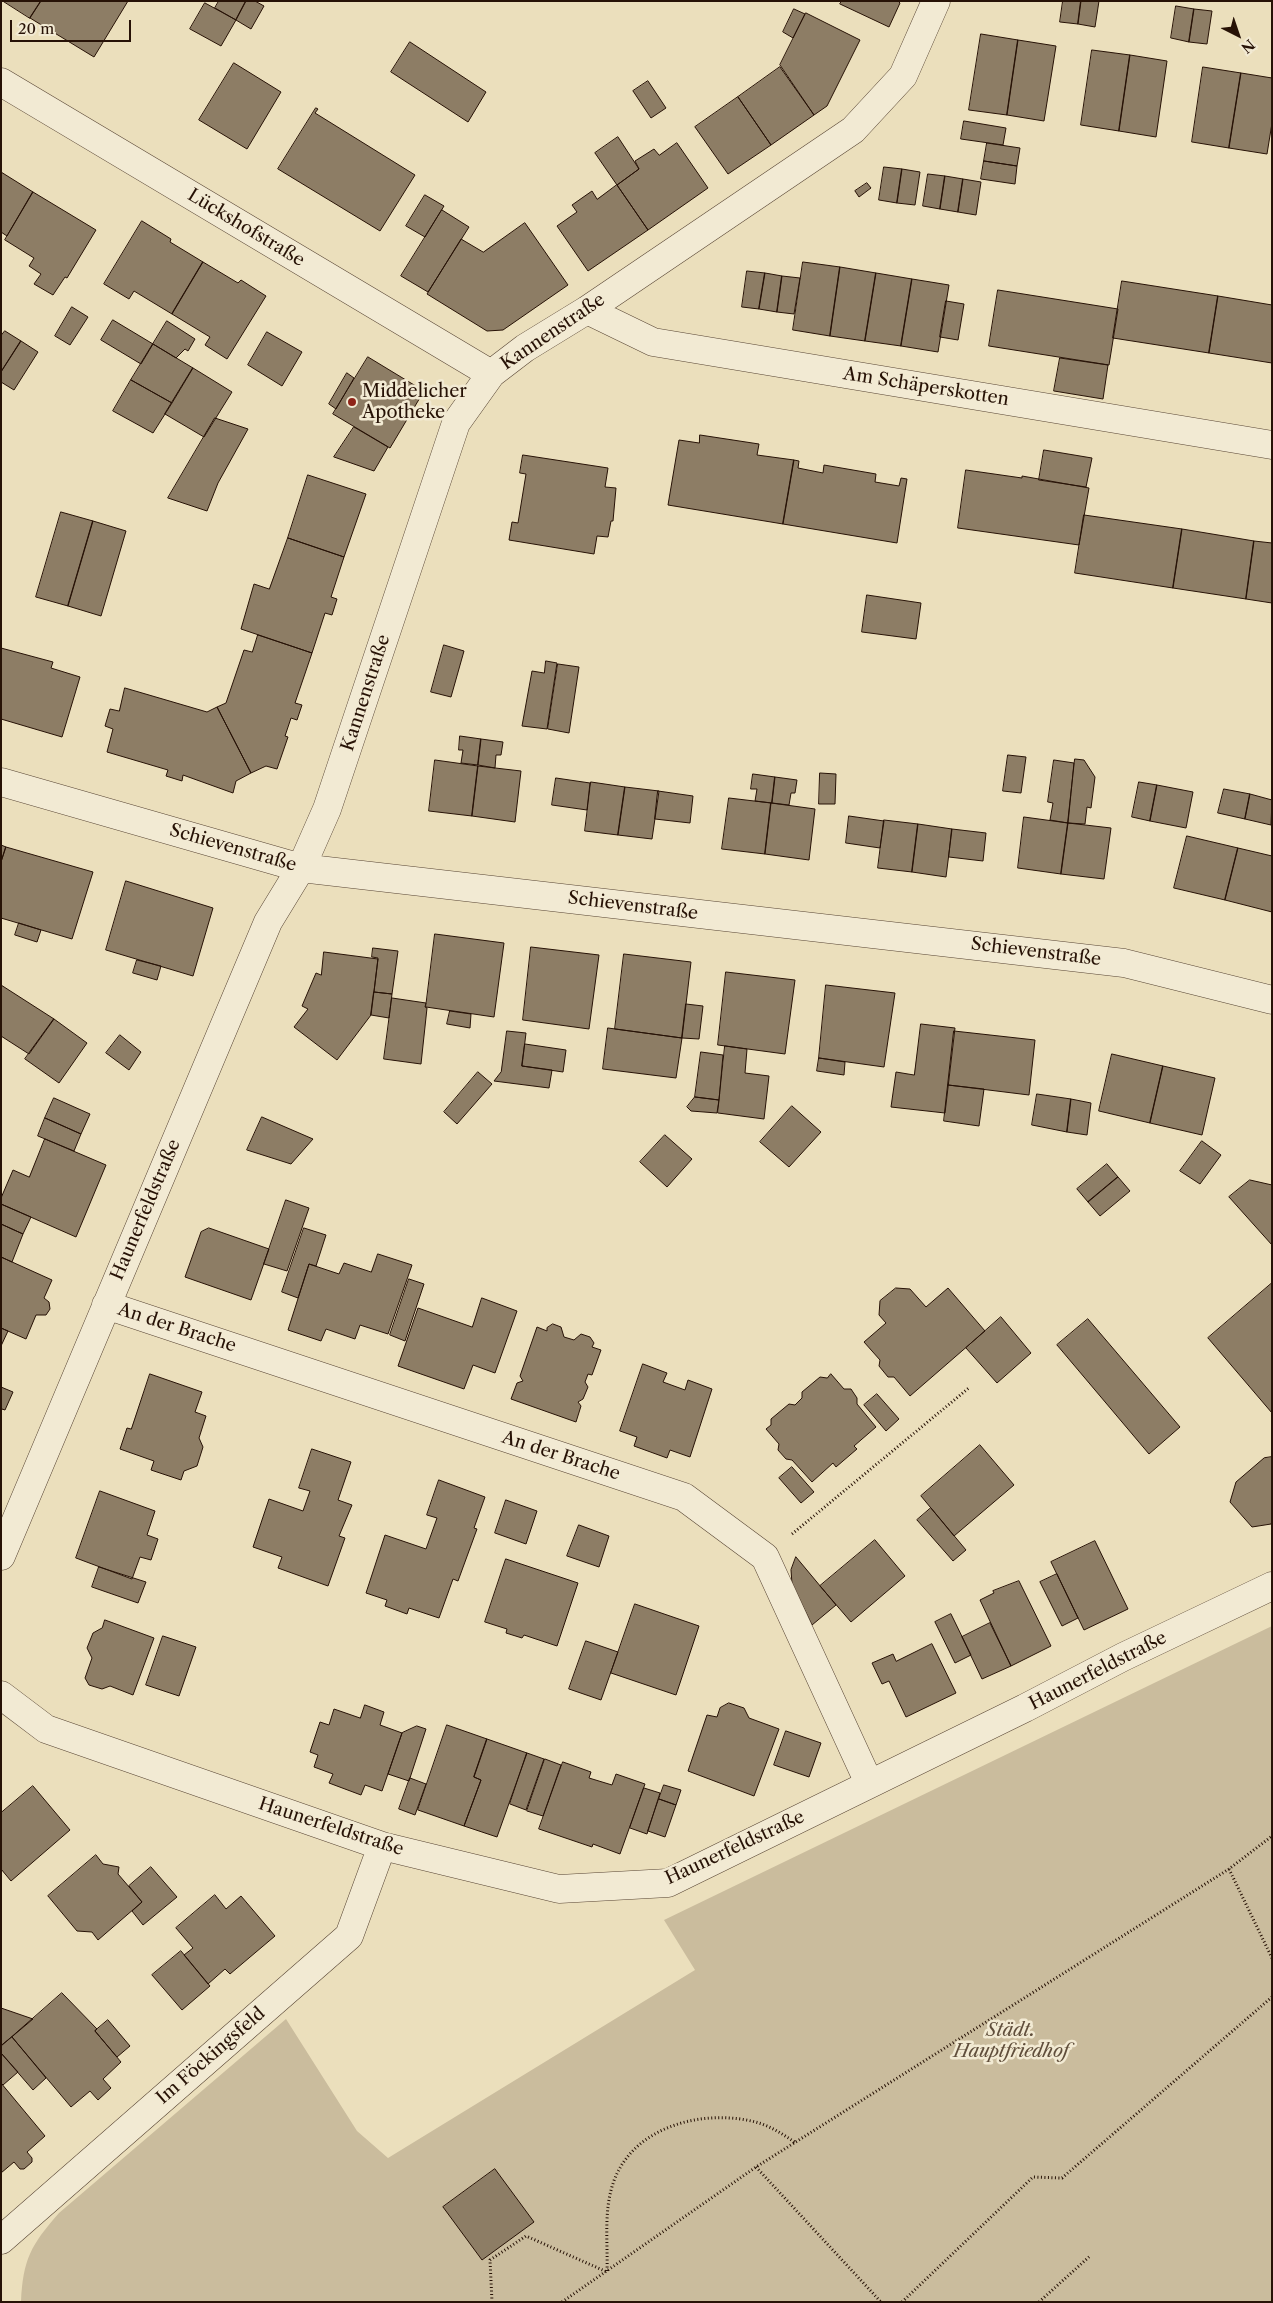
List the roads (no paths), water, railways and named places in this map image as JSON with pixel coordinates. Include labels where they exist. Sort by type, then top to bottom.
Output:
[{"type":"street","name":"Kannenstraße","points":[[301,868],[327,809],[456,423],[490,374],[525,348],[587,310],[853,130],[903,76],[936,1]]},
{"type":"street","name":"Lückshofstraße","points":[[1,82],[490,374]]},
{"type":"street","name":"Am Schäperskotten","points":[[587,310],[653,342],[1272,444]]},
{"type":"street","name":"Schievenstraße","points":[[1,782],[301,868],[1124,962],[1272,1000]]},
{"type":"street","name":"Haunerfeldstraße","points":[[1,1556],[268,922],[301,868]]},
{"type":"street","name":"An der Brache","points":[[106,1305],[684,1497],[765,1557],[869,1784]]},
{"type":"street","name":"Haunerfeldstraße","points":[[1,1695],[46,1729],[382,1846],[559,1889],[668,1884],[1272,1586]]},
{"type":"street","name":"Im Föckingsfeld","points":[[1,2240],[348,1936],[382,1846]]},
{"type":"place","name":"Middelicher Apotheke","points":[[352,402]]},
{"type":"park label","name":"Städt. Hauptfriedhof","points":[[1011,2041]]}]
